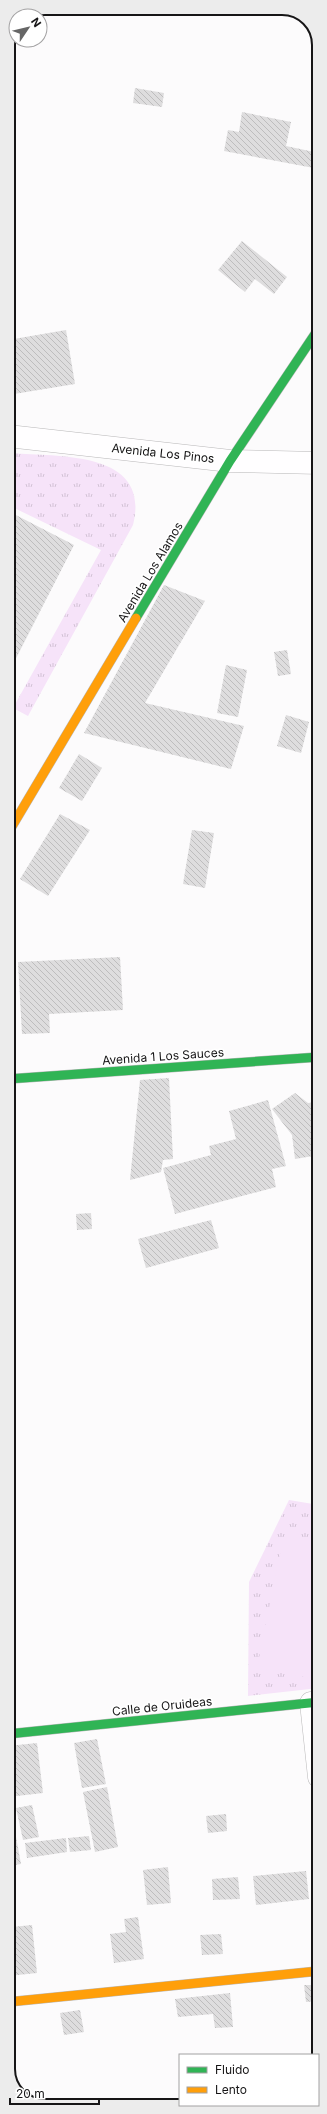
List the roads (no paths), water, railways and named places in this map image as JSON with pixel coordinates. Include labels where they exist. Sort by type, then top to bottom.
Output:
[{"type":"street","name":"Avenida Los Alamos","points":[[15,821],[230,461],[312,338]]},
{"type":"street","name":"Avenida Los Pinos","points":[[15,437],[230,461],[312,463]]},
{"type":"street","name":"Avenida 1 Los Sauces","points":[[15,1079],[312,1057]]},
{"type":"street","name":"Calle de Oruideas","points":[[15,1733],[312,1703]]},
{"type":"street","points":[[15,2001],[312,1972]]}]
